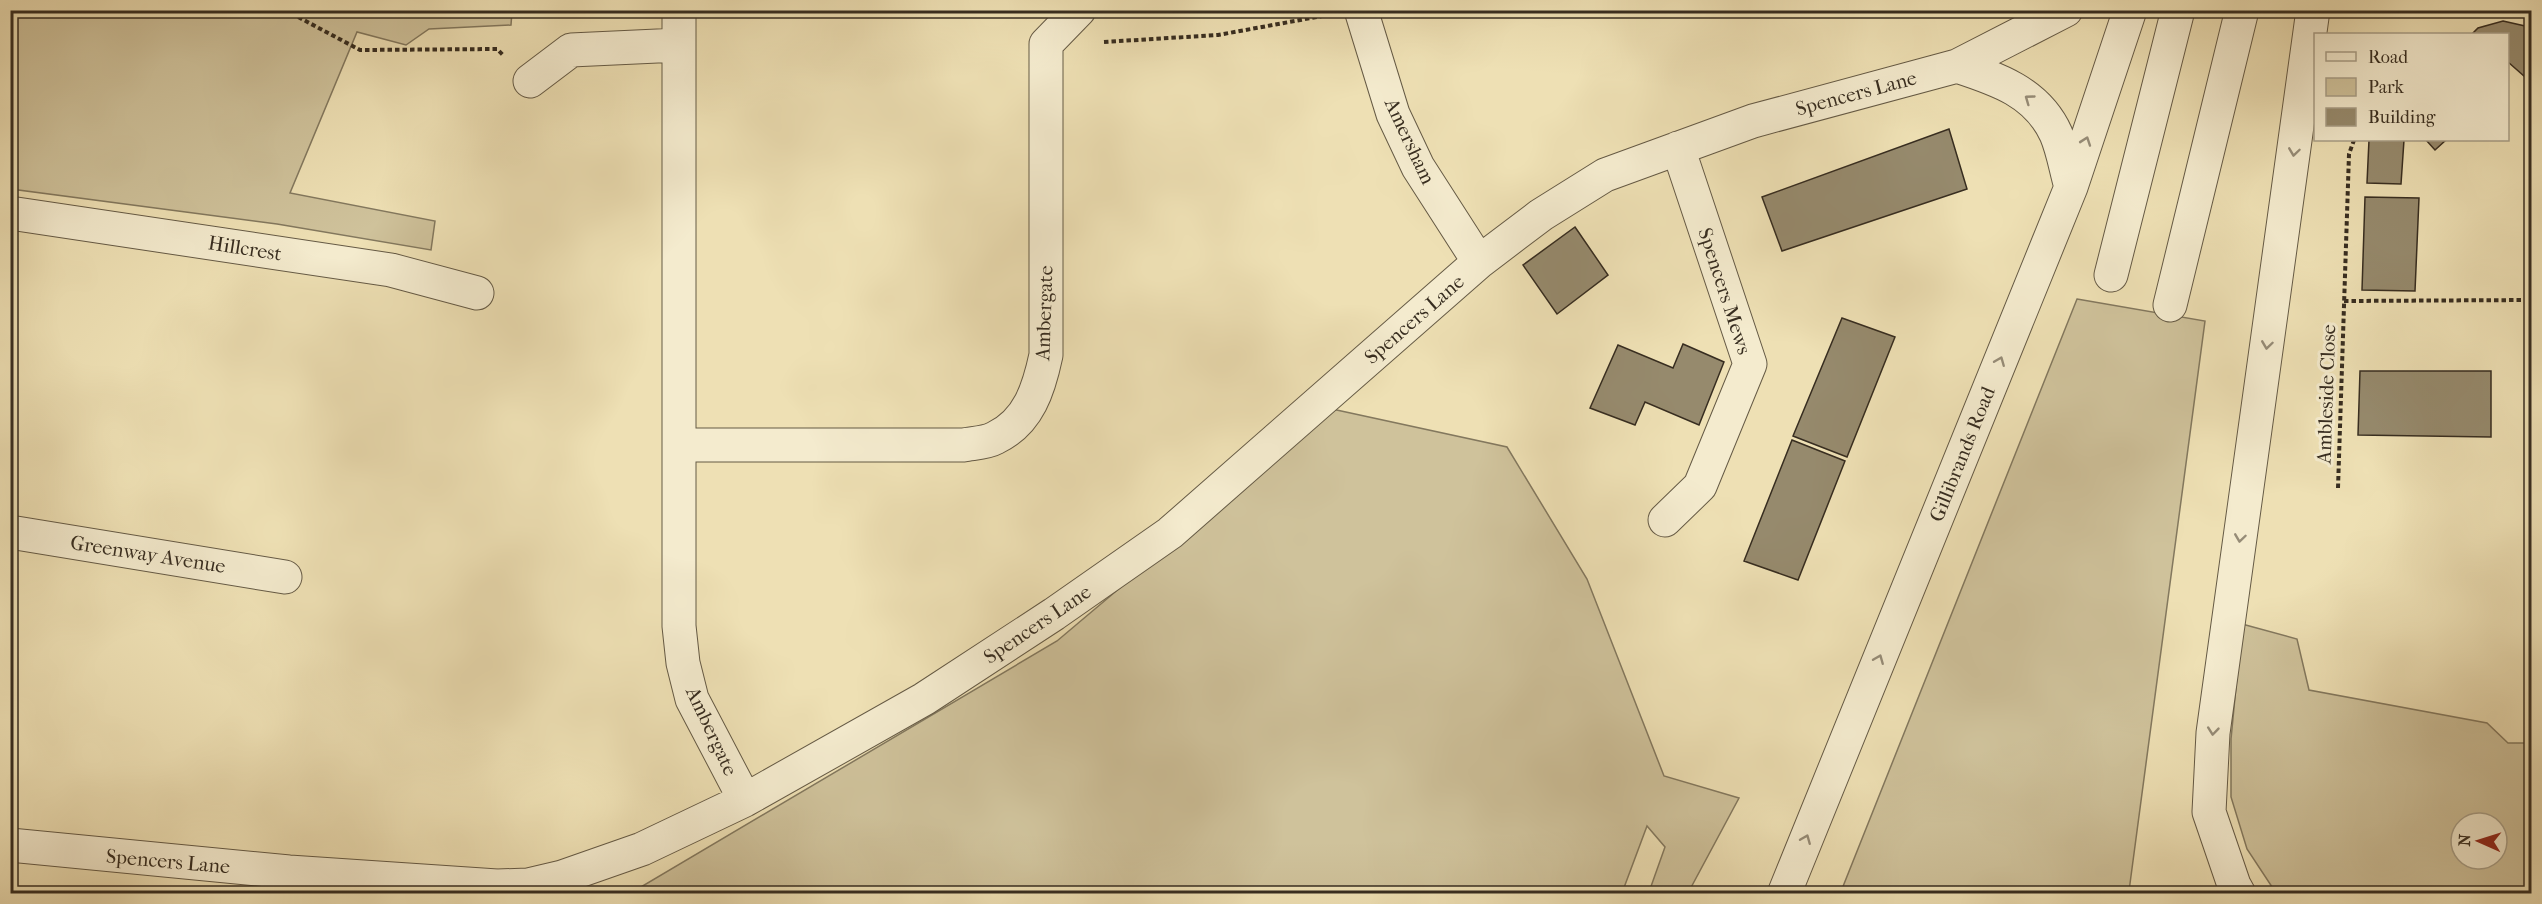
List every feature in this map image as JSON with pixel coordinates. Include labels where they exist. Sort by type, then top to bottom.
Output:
[{"type":"street","name":"Ambergate","points":[[679,10],[679,626],[683,663],[692,699],[745,800]]},
{"type":"street","points":[[1046,44],[1079,10]]},
{"type":"street","name":"Amersham","points":[[1361,10],[1392,114],[1418,167],[1479,262]]},
{"type":"street","name":"Spencers Lane","points":[[10,845],[289,872],[497,886],[528,885],[562,877],[642,849],[745,800],[924,699],[1054,614],[1170,532],[1479,262],[1541,215],[1605,175],[1753,121],[1957,66],[2066,10]]},
{"type":"street","name":"Gillibrands Road","points":[[1784,894],[2071,187],[2130,10]]},
{"type":"street","points":[[2111,275],[2178,10]]},
{"type":"street","points":[[2170,305],[2242,10]]},
{"type":"street","points":[[2239,894],[2208,812],[2213,733],[2313,10]]},
{"type":"street","name":"Ambergate","points":[[680,445],[963,445],[995,439],[1022,418],[1039,389],[1046,355],[1046,44]]},
{"type":"street","points":[[530,81],[571,50],[679,45]]},
{"type":"street","points":[[1957,66],[2003,81],[2037,104],[2056,134],[2071,187]]},
{"type":"street","name":"Spencers Mews","points":[[1665,520],[1700,486],[1750,364],[1678,148]]},
{"type":"street","name":"Hillcrest","points":[[10,213],[391,270],[477,293]]},
{"type":"street","name":"Greenway Avenue","points":[[10,532],[285,577]]},
{"type":"path","points":[[285,10],[360,50],[497,49],[530,81]]},
{"type":"path","points":[[1046,44],[1218,35],[1329,15]]},
{"type":"path","name":"Ambleside Close","points":[[2338,488],[2349,154],[2354,141]]},
{"type":"path","name":"Ambleside Close","points":[[2344,301],[2530,300]]},
{"type":"green space","points":[[11,10],[512,11],[511,25],[429,29],[406,45],[357,32],[290,193],[435,221],[431,250],[277,224],[11,189]]},
{"type":"green space","points":[[2077,299],[2205,321],[2129,891],[2121,894],[1840,894]]},
{"type":"green space","points":[[1332,409],[1507,447],[1587,579],[1664,776],[1739,798],[1688,893],[1643,893],[1649,892],[1665,847],[1647,826],[1622,893],[629,894],[1057,641]]},
{"type":"green space","points":[[2242,624],[2297,639],[2309,690],[2487,723],[2508,743],[2531,743],[2531,893],[2276,893],[2247,849],[2231,797],[2231,739]]},
{"type":"building","points":[[2503,21],[2525,26],[2532,32],[2532,83],[2509,63],[2509,33],[2473,33],[2478,28]]},
{"type":"building","points":[[1949,129],[1967,189],[1782,251],[1762,197]]},
{"type":"building","points":[[2369,141],[2404,141],[2401,184],[2367,183]]},
{"type":"building","points":[[2427,141],[2445,141],[2435,150]]},
{"type":"building","points":[[2365,197],[2419,198],[2415,291],[2362,290]]},
{"type":"building","points":[[1575,227],[1608,275],[1557,314],[1523,265]]},
{"type":"building","points":[[1842,318],[1895,337],[1847,457],[1793,436]]},
{"type":"building","points":[[1683,344],[1724,362],[1699,425],[1645,402],[1635,425],[1590,408],[1618,345],[1673,368]]},
{"type":"building","points":[[2360,371],[2491,371],[2491,437],[2358,435]]},
{"type":"building","points":[[1792,440],[1845,461],[1798,580],[1744,561]]}]
